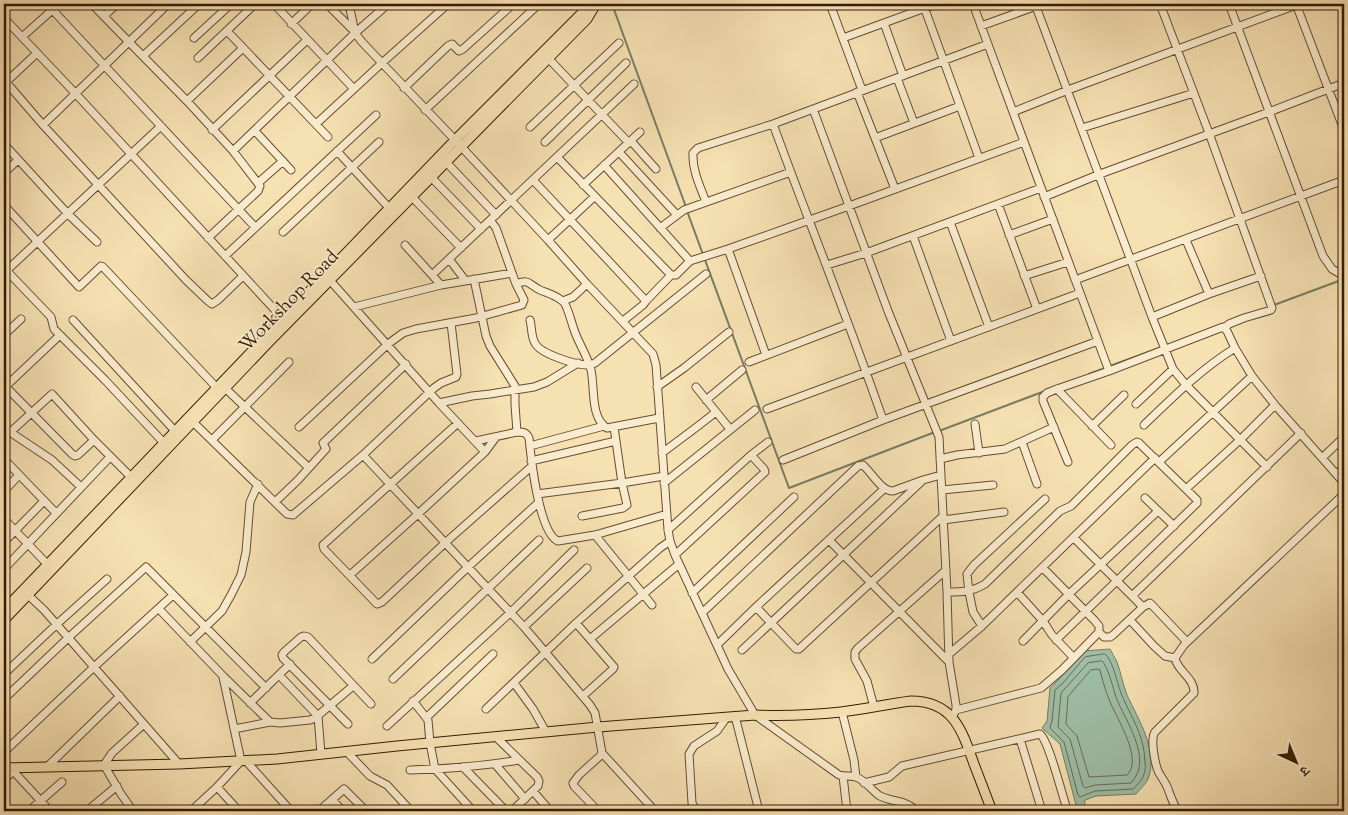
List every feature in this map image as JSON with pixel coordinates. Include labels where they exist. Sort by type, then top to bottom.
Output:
[{"type":"main road","name":"Workshop Road","points":[[328,277],[446,162],[458,144],[591,4]]},
{"type":"main road","name":"Workshop Road","points":[[4,620],[131,477],[175,431],[221,388],[328,277],[390,209],[587,19],[596,4]]},
{"type":"main road","name":"Workshop Road","points":[[4,610],[50,567],[193,422],[221,388]]},
{"type":"main road","points":[[7,767],[47,768],[277,759],[598,727],[755,714],[775,716],[842,712],[920,701],[940,706],[954,713],[992,811]]},
{"type":"street","points":[[92,4],[187,101],[260,186],[258,191],[208,238]]},
{"type":"street","points":[[104,16],[117,4]]},
{"type":"street","points":[[43,125],[168,4]]},
{"type":"street","points":[[143,56],[199,4]]},
{"type":"street","points":[[194,38],[231,4]]},
{"type":"street","points":[[198,58],[255,4]]},
{"type":"street","points":[[274,4],[354,89]]},
{"type":"street","points":[[291,24],[312,4]]},
{"type":"street","points":[[327,4],[653,354],[656,365],[670,541],[716,645],[755,714],[835,772],[843,776],[856,777],[880,796],[906,804],[916,811]]},
{"type":"street","points":[[349,4],[355,33]]},
{"type":"street","points":[[232,152],[355,33],[388,4]]},
{"type":"street","points":[[316,124],[448,4]]},
{"type":"street","points":[[404,88],[448,46],[452,44],[459,50],[463,49],[513,4]]},
{"type":"street","points":[[425,110],[539,4]]},
{"type":"street","points":[[830,4],[875,138],[895,189]]},
{"type":"street","points":[[843,38],[924,6],[936,4]]},
{"type":"street","points":[[973,4],[1108,369]]},
{"type":"street","points":[[981,26],[1038,4],[1130,260],[1173,368],[1186,385],[1267,467]]},
{"type":"street","points":[[1068,462],[1043,399],[1047,393],[1164,348],[1216,329],[1224,328],[1232,322],[1271,310],[1272,306],[1160,4]]},
{"type":"street","points":[[1229,4],[1325,260],[1332,270],[1343,275]]},
{"type":"street","points":[[1013,112],[1297,4],[1344,130]]},
{"type":"street","points":[[22,37],[53,6],[104,66],[255,227]]},
{"type":"street","points":[[924,6],[979,158]]},
{"type":"street","points":[[4,18],[285,321]]},
{"type":"street","points":[[884,23],[914,123]]},
{"type":"street","points":[[4,31],[10,25]]},
{"type":"street","points":[[227,31],[328,137]]},
{"type":"street","points":[[212,130],[307,40]]},
{"type":"street","points":[[530,127],[619,43]]},
{"type":"street","points":[[706,202],[695,171],[693,153],[698,148],[773,124],[988,44]]},
{"type":"street","points":[[187,101],[243,48]]},
{"type":"street","points":[[38,53],[5,83],[43,125],[186,280],[212,304],[243,276]]},
{"type":"street","points":[[548,58],[656,169]]},
{"type":"street","points":[[544,142],[626,63]]},
{"type":"street","points":[[1044,197],[1100,174],[1344,83]]},
{"type":"street","points":[[432,275],[634,84]]},
{"type":"street","points":[[1082,128],[1194,93]]},
{"type":"street","points":[[875,138],[960,106]]},
{"type":"street","points":[[814,109],[866,253],[937,431],[942,490],[949,662],[954,713],[1042,688],[1099,632],[1099,626],[1086,611],[1043,568]]},
{"type":"street","points":[[225,256],[376,115]]},
{"type":"street","points":[[773,124],[808,220],[827,265],[883,420]]},
{"type":"street","points":[[161,126],[5,271],[51,317],[54,329],[164,443]]},
{"type":"street","points":[[255,130],[292,170]]},
{"type":"street","points":[[583,185],[640,132]]},
{"type":"street","points":[[283,232],[379,142]]},
{"type":"street","points":[[623,321],[643,305],[671,275],[676,275],[690,261],[849,206],[1024,142]]},
{"type":"street","points":[[4,144],[68,214],[97,242]]},
{"type":"street","points":[[337,151],[390,209]]},
{"type":"street","points":[[619,152],[677,215]]},
{"type":"street","points":[[556,157],[671,275]]},
{"type":"street","points":[[4,173],[18,160]]},
{"type":"street","points":[[258,183],[283,161]]},
{"type":"street","points":[[446,162],[496,215]]},
{"type":"street","points":[[604,165],[690,261]]},
{"type":"street","points":[[660,228],[686,209],[791,172]]},
{"type":"street","points":[[431,177],[481,229]]},
{"type":"street","points":[[533,180],[646,301]]},
{"type":"street","points":[[1075,280],[1344,180]]},
{"type":"street","points":[[827,265],[866,253],[1041,188]]},
{"type":"street","points":[[412,197],[460,248]]},
{"type":"street","points":[[548,240],[594,197]]},
{"type":"street","points":[[998,204],[1037,309]]},
{"type":"street","points":[[4,205],[79,287],[97,268],[103,266],[221,388],[245,407],[308,467]]},
{"type":"street","points":[[1009,235],[1053,219]]},
{"type":"street","points":[[299,427],[388,344],[403,333],[482,316],[522,305],[524,300],[502,249],[496,228],[490,220]]},
{"type":"street","points":[[950,222],[989,327]]},
{"type":"street","points":[[913,236],[951,341]]},
{"type":"street","points":[[1186,240],[1209,294]]},
{"type":"street","points":[[405,244],[441,285]]},
{"type":"street","points":[[728,249],[766,355]]},
{"type":"street","points":[[448,259],[465,280]]},
{"type":"street","points":[[1024,276],[1068,262]]},
{"type":"street","points":[[354,307],[441,285],[512,273]]},
{"type":"street","points":[[530,320],[533,340],[539,349],[545,353],[578,364],[590,365],[595,363],[706,274]]},
{"type":"street","points":[[1152,317],[1261,276]]},
{"type":"street","points":[[328,277],[439,404],[485,452]]},
{"type":"street","points":[[474,279],[486,336],[490,346],[514,383],[516,390],[514,405],[517,432]]},
{"type":"street","points":[[516,284],[524,281],[527,282],[563,301],[590,365],[598,417],[604,426]]},
{"type":"street","points":[[563,301],[573,296],[587,284]]},
{"type":"street","points":[[768,409],[1080,293]]},
{"type":"street","points":[[4,334],[21,319]]},
{"type":"street","points":[[74,320],[175,431]]},
{"type":"street","points":[[193,422],[287,514],[293,516],[363,455],[437,385],[457,376],[451,323]]},
{"type":"street","points":[[749,362],[848,324]]},
{"type":"street","points":[[1224,328],[1252,376],[1344,483]]},
{"type":"street","points":[[657,387],[684,368],[728,332]]},
{"type":"street","points":[[60,335],[4,386],[75,456],[94,440]]},
{"type":"street","points":[[783,460],[925,404],[1098,341]]},
{"type":"street","points":[[1144,425],[1219,357],[1235,348]]},
{"type":"street","points":[[212,440],[289,362]]},
{"type":"street","points":[[275,502],[326,448],[323,443],[406,364]]},
{"type":"street","points":[[439,404],[472,396],[540,385],[578,364]]},
{"type":"street","points":[[1136,404],[1173,368]]},
{"type":"street","points":[[706,400],[742,370]]},
{"type":"street","points":[[949,654],[982,626],[1157,460],[1214,412],[1252,376]]},
{"type":"street","points":[[696,387],[730,430]]},
{"type":"street","points":[[1057,389],[1111,445]]},
{"type":"street","points":[[4,438],[7,430],[32,412],[52,394],[131,477]]},
{"type":"street","points":[[1092,426],[1124,395]]},
{"type":"street","points":[[1186,489],[1275,405]]},
{"type":"street","points":[[537,494],[664,479],[755,410]]},
{"type":"street","points":[[662,453],[716,412]]},
{"type":"street","points":[[530,446],[604,426],[607,428],[614,427],[659,418]]},
{"type":"street","points":[[458,423],[323,545],[324,549],[374,603],[379,604],[532,463],[616,441]]},
{"type":"street","points":[[975,424],[979,453]]},
{"type":"street","points":[[582,516],[625,507],[626,502],[614,427]]},
{"type":"street","points":[[940,458],[1004,450],[1054,427]]},
{"type":"street","points":[[7,430],[52,460],[81,487]]},
{"type":"street","points":[[476,441],[517,432],[527,435],[539,502],[546,524],[555,540],[595,535],[667,514]]},
{"type":"street","points":[[1132,596],[1301,433]]},
{"type":"street","points":[[350,575],[485,452],[496,437]]},
{"type":"street","points":[[1322,458],[1344,438]]},
{"type":"street","points":[[668,530],[768,442]]},
{"type":"street","points":[[1022,442],[1037,484]]},
{"type":"street","points":[[947,592],[969,592],[989,581],[1060,511],[1073,504],[1134,443],[1139,442],[1197,502],[1118,582],[1056,640]]},
{"type":"street","points":[[363,455],[524,627],[583,696],[595,713],[602,753],[655,811]]},
{"type":"street","points":[[675,556],[765,472],[751,455]]},
{"type":"street","points":[[4,569],[110,456]]},
{"type":"street","points":[[5,461],[56,514]]},
{"type":"street","points":[[702,613],[858,466],[865,466],[888,491],[941,475]]},
{"type":"street","points":[[1337,474],[1344,467]]},
{"type":"street","points":[[4,491],[19,475]]},
{"type":"street","points":[[742,650],[923,480]]},
{"type":"street","points":[[190,642],[216,617],[226,604],[241,575],[246,552],[250,502],[258,484]]},
{"type":"street","points":[[942,490],[992,485]]},
{"type":"street","points":[[716,645],[884,488]]},
{"type":"street","points":[[1178,811],[1173,804],[1156,764],[1152,737],[1194,693],[1192,684],[1176,662],[1175,658],[1179,650],[1344,494]]},
{"type":"street","points":[[692,593],[794,497]]},
{"type":"street","points":[[1145,498],[1174,526]]},
{"type":"street","points":[[982,626],[973,612],[967,576],[970,568],[1045,499]]},
{"type":"street","points":[[4,542],[44,502]]},
{"type":"street","points":[[372,659],[539,502]]},
{"type":"street","points":[[1023,640],[1158,510]]},
{"type":"street","points":[[756,607],[798,649],[943,518],[1004,512]]},
{"type":"street","points":[[4,518],[50,567]]},
{"type":"street","points":[[595,535],[652,605]]},
{"type":"street","points":[[1074,538],[1142,607]]},
{"type":"street","points":[[393,679],[539,540]]},
{"type":"street","points":[[829,540],[949,662]]},
{"type":"street","points":[[486,709],[576,623],[670,541]]},
{"type":"street","points":[[387,726],[510,613],[574,550]]},
{"type":"street","points":[[590,639],[679,564]]},
{"type":"street","points":[[4,699],[146,566],[266,688]]},
{"type":"street","points":[[524,627],[588,568]]},
{"type":"street","points":[[874,706],[867,681],[855,659],[858,648],[946,570]]},
{"type":"street","points":[[4,674],[108,579]]},
{"type":"street","points":[[1017,592],[1043,621],[1056,640],[1074,658]]},
{"type":"street","points":[[28,594],[57,624],[179,764]]},
{"type":"street","points":[[4,752],[173,595]]},
{"type":"street","points":[[1099,632],[1104,637],[1110,637],[1142,607],[1146,604],[1151,604],[1187,642]]},
{"type":"street","points":[[159,609],[270,722]]},
{"type":"street","points":[[1130,620],[1165,656],[1175,658]]},
{"type":"street","points":[[576,623],[614,667],[583,696]]},
{"type":"street","points":[[348,724],[283,658],[282,655],[290,647],[304,636],[308,637],[371,704]]},
{"type":"street","points":[[427,717],[493,654]]},
{"type":"street","points":[[250,703],[290,664]]},
{"type":"street","points":[[279,675],[318,716],[321,754]]},
{"type":"street","points":[[223,676],[234,729],[244,761],[292,811]]},
{"type":"street","points":[[514,683],[533,709],[546,732]]},
{"type":"street","points":[[234,729],[270,722],[310,720],[318,716],[353,686]]},
{"type":"street","points":[[47,768],[120,696]]},
{"type":"street","points":[[413,701],[429,722],[430,743],[435,769],[473,811]]},
{"type":"street","points":[[842,712],[854,760],[856,777]]},
{"type":"street","points":[[696,811],[692,803],[688,754],[694,746],[716,731],[731,716],[759,811]]},
{"type":"street","points":[[133,811],[104,765],[112,753],[144,724]]},
{"type":"street","points":[[864,783],[889,777],[902,766],[1038,734],[1042,736],[1050,753],[1067,810]]},
{"type":"street","points":[[496,736],[539,781],[539,784],[533,791],[512,811]]},
{"type":"street","points":[[1020,739],[1042,811]]},
{"type":"street","points":[[346,752],[370,776],[392,789],[411,811]]},
{"type":"street","points":[[598,811],[573,783],[578,775],[602,753]]},
{"type":"street","points":[[410,770],[463,767],[519,760]]},
{"type":"street","points":[[191,811],[244,761]]},
{"type":"street","points":[[495,764],[525,798]]},
{"type":"street","points":[[4,780],[7,767]]},
{"type":"street","points":[[7,767],[50,811]]},
{"type":"street","points":[[463,767],[506,811]]},
{"type":"street","points":[[835,811],[847,810],[843,776]]},
{"type":"street","points":[[29,811],[62,782]]},
{"type":"street","points":[[88,811],[117,786]]},
{"type":"street","points":[[217,787],[239,811]]},
{"type":"street","points":[[319,811],[344,789],[366,811]]},
{"type":"street","points":[[533,791],[550,811]]},
{"type":"street","points":[[332,800],[343,811]]},
{"type":"water","points":[[1110,649],[1117,662],[1127,695],[1146,736],[1151,757],[1151,768],[1147,781],[1136,794],[1096,796],[1085,800],[1084,811],[1071,811],[1076,805],[1060,744],[1042,728],[1047,721],[1050,688],[1083,651]]},
{"type":"waterway","points":[[612,4],[686,207]]},
{"type":"waterway","points":[[687,211],[789,488],[935,432]]},
{"type":"waterway","points":[[1274,305],[1344,279]]},
{"type":"waterway","points":[[1110,366],[1162,347]]},
{"type":"waterway","points":[[1089,374],[1105,368]]},
{"type":"waterway","points":[[939,431],[1045,391]]}]
